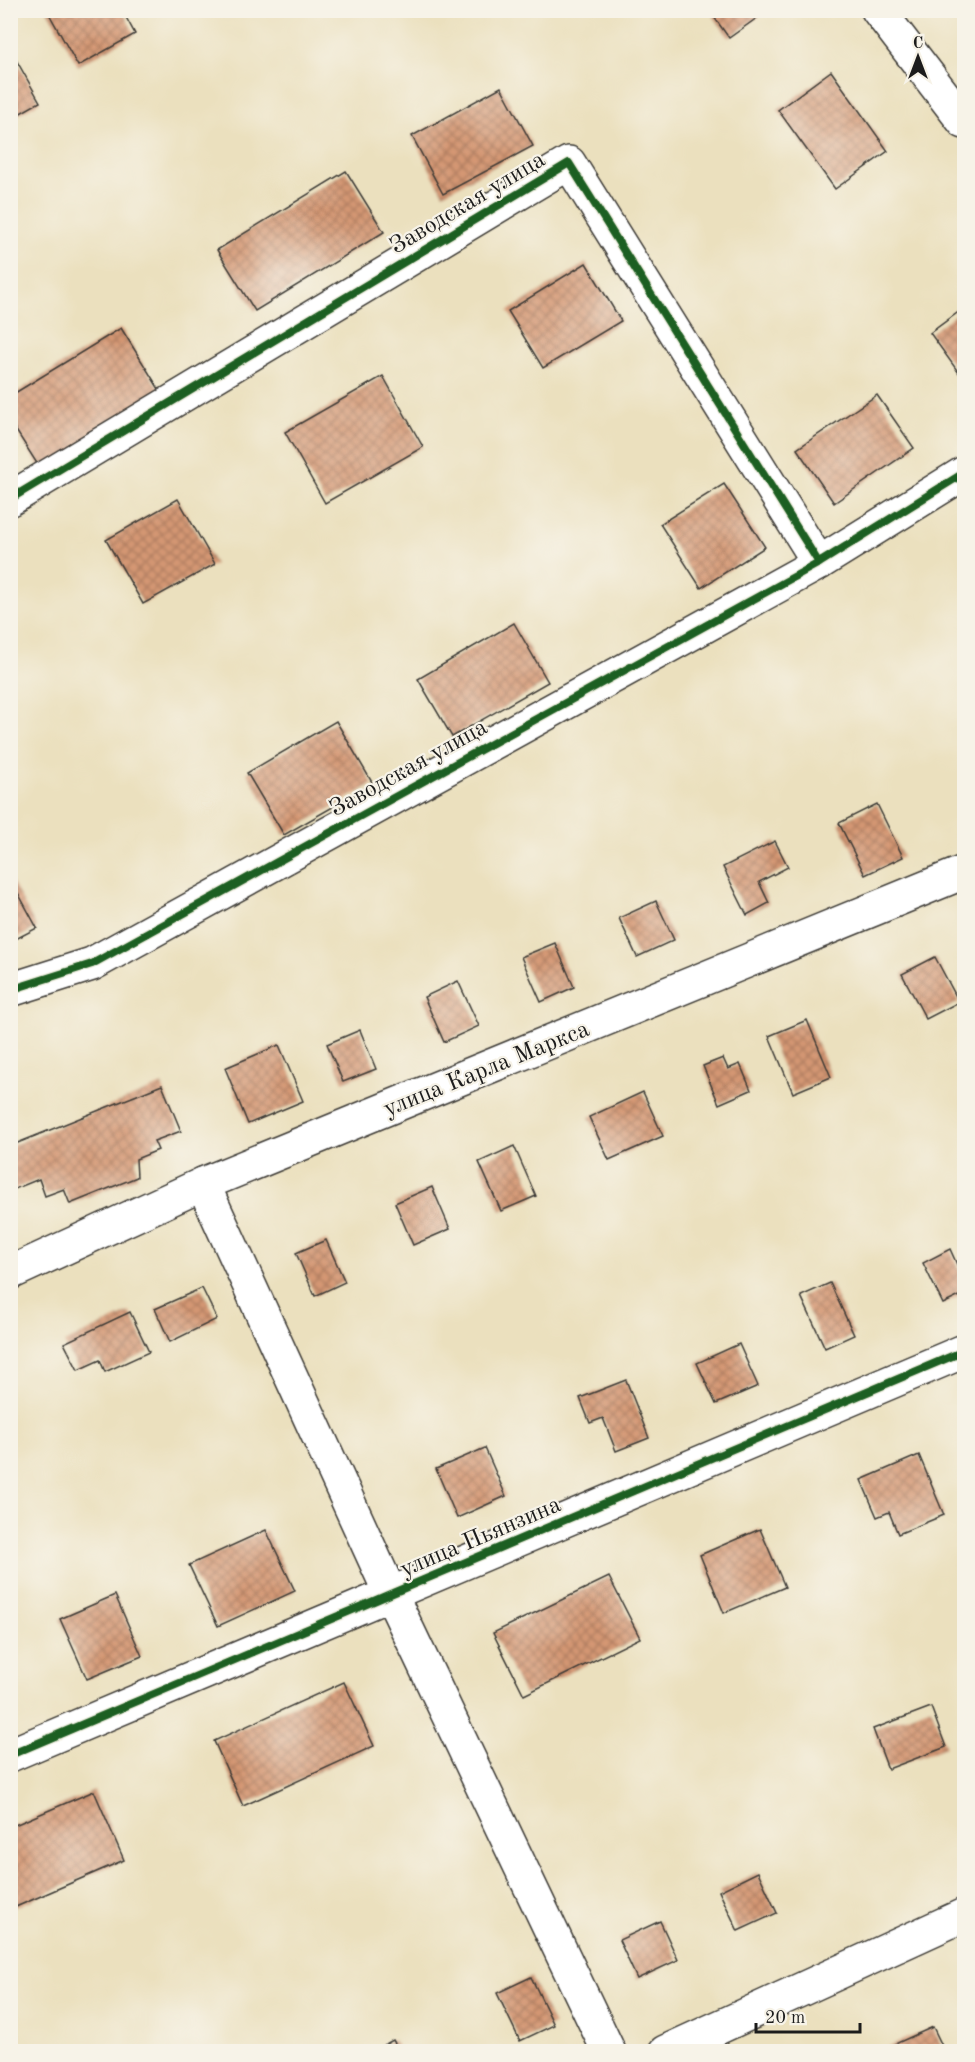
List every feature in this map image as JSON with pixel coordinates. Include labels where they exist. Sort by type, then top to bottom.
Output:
[{"type":"street","points":[[878,10],[964,122]]},
{"type":"street","name":"Заводская улица","points":[[10,499],[569,163],[819,563]]},
{"type":"street","name":"Заводская улица","points":[[10,990],[92,964],[819,563],[964,473]]},
{"type":"street","name":"улица Карла Маркса","points":[[10,1273],[203,1184],[964,872]]},
{"type":"street","points":[[203,1184],[391,1595],[609,2052]]},
{"type":"street","name":"улица Пьянзина","points":[[10,1755],[964,1351]]},
{"type":"street","points":[[665,2052],[964,1915]]},
{"type":"building","points":[[47,10],[122,10],[135,34],[78,66]]},
{"type":"building","points":[[709,10],[768,10],[729,38]]},
{"type":"building","points":[[14,56],[40,102],[10,119],[10,58]]},
{"type":"building","points":[[831,71],[888,151],[835,189],[778,110]]},
{"type":"building","points":[[501,87],[533,146],[443,194],[412,136]]},
{"type":"building","points":[[346,171],[384,232],[255,311],[217,250]]},
{"type":"building","points":[[586,263],[621,321],[543,368],[508,311]]},
{"type":"building","points":[[964,308],[964,380],[930,333]]},
{"type":"building","points":[[121,328],[164,397],[43,473],[10,421],[10,396]]},
{"type":"building","points":[[383,376],[423,447],[325,503],[285,432]]},
{"type":"building","points":[[877,395],[914,448],[834,503],[797,449]]},
{"type":"building","points":[[724,484],[765,547],[701,588],[660,524]]},
{"type":"building","points":[[178,499],[215,564],[143,604],[106,540]]},
{"type":"building","points":[[514,623],[548,682],[452,737],[418,679]]},
{"type":"building","points":[[336,721],[373,784],[284,835],[247,773]]},
{"type":"building","points":[[877,804],[903,857],[865,875],[839,823]]},
{"type":"building","points":[[775,841],[788,867],[759,882],[769,903],[747,915],[723,867]]},
{"type":"building","points":[[10,878],[37,928],[10,942]]},
{"type":"building","points":[[656,901],[674,940],[637,957],[619,918]]},
{"type":"building","points":[[555,943],[574,987],[541,1002],[521,957]]},
{"type":"building","points":[[935,957],[959,1002],[926,1019],[902,974]]},
{"type":"building","points":[[458,981],[479,1026],[444,1042],[424,997]]},
{"type":"building","points":[[807,1020],[831,1077],[793,1093],[769,1036]]},
{"type":"building","points":[[360,1030],[376,1069],[343,1082],[327,1044]]},
{"type":"building","points":[[279,1045],[303,1101],[248,1124],[225,1068]]},
{"type":"building","points":[[723,1058],[728,1069],[740,1064],[751,1090],[719,1104],[703,1066]]},
{"type":"building","points":[[162,1085],[181,1131],[154,1141],[158,1150],[136,1159],[137,1177],[70,1204],[64,1189],[45,1196],[39,1179],[10,1191],[10,1146]]},
{"type":"building","points":[[643,1092],[663,1136],[609,1160],[589,1117]]},
{"type":"building","points":[[514,1146],[536,1196],[501,1211],[479,1162]]},
{"type":"building","points":[[432,1187],[450,1229],[413,1245],[395,1203]]},
{"type":"building","points":[[326,1240],[345,1282],[315,1296],[296,1253]]},
{"type":"building","points":[[950,1249],[964,1280],[964,1294],[943,1304],[923,1263]]},
{"type":"building","points":[[830,1283],[854,1335],[825,1348],[801,1296]]},
{"type":"building","points":[[202,1288],[217,1319],[170,1342],[155,1309]]},
{"type":"building","points":[[130,1312],[149,1352],[105,1372],[100,1360],[78,1370],[64,1343]]},
{"type":"building","points":[[739,1344],[758,1386],[716,1404],[697,1363]]},
{"type":"building","points":[[626,1380],[649,1438],[616,1451],[603,1418],[590,1423],[580,1398]]},
{"type":"building","points":[[485,1448],[506,1496],[457,1518],[436,1469]]},
{"type":"building","points":[[919,1455],[944,1515],[898,1534],[889,1512],[877,1517],[861,1480]]},
{"type":"building","points":[[760,1529],[785,1587],[724,1613],[700,1555]]},
{"type":"building","points":[[266,1530],[295,1591],[218,1626],[189,1565]]},
{"type":"building","points":[[609,1577],[640,1638],[524,1695],[493,1633]]},
{"type":"building","points":[[115,1595],[142,1656],[87,1679],[60,1619]]},
{"type":"building","points":[[344,1682],[374,1746],[243,1806],[214,1741]]},
{"type":"building","points":[[931,1707],[946,1747],[888,1769],[873,1729]]},
{"type":"building","points":[[94,1791],[124,1860],[11,1909],[10,1827]]},
{"type":"building","points":[[758,1872],[777,1913],[738,1931],[719,1891]]},
{"type":"building","points":[[660,1921],[678,1960],[637,1979],[619,1940]]},
{"type":"building","points":[[531,1977],[554,2025],[520,2041],[497,1993]]},
{"type":"building","points":[[933,2027],[945,2052],[888,2052],[886,2048]]},
{"type":"building","points":[[393,2040],[400,2052],[371,2052]]},
{"type":"cycle path","points":[[10,499],[569,163],[819,563]]},
{"type":"cycle path","points":[[10,990],[92,964],[819,563],[964,473]]},
{"type":"cycle path","points":[[10,1755],[964,1351]]}]
